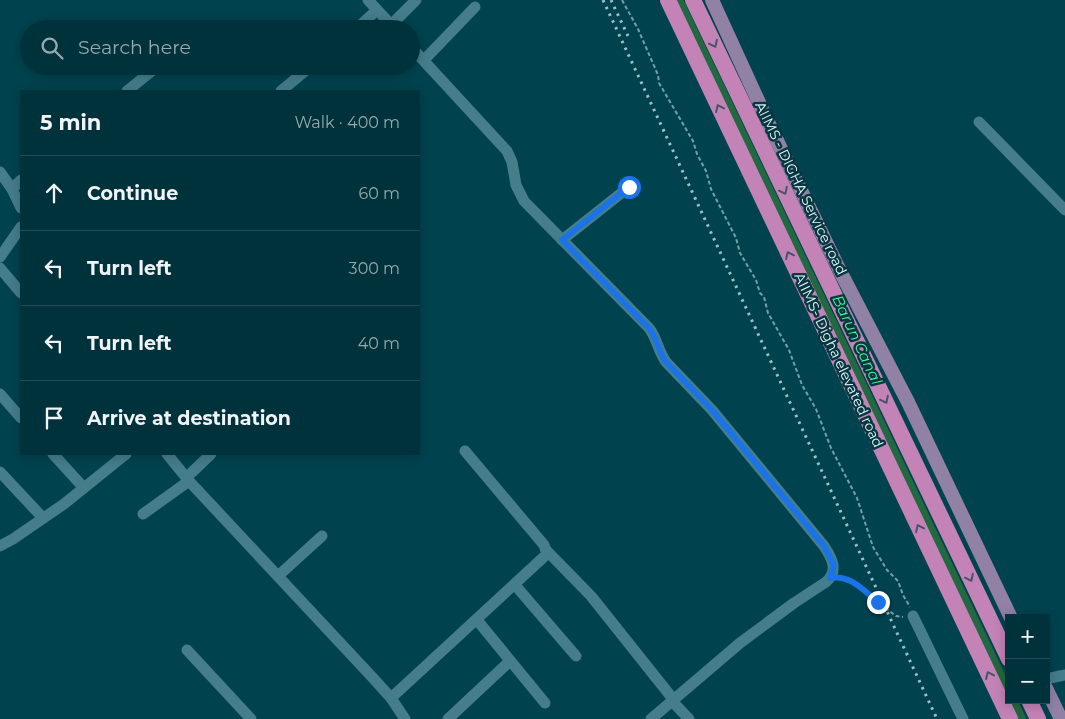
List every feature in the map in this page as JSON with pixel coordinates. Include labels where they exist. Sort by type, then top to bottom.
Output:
[{"type":"highway","name":"AIIMS- Digha elevated road","points":[[668,0],[1010,719]]},
{"type":"highway","name":"AIIMS- Digha elevated road","points":[[693,0],[1005,651]]},
{"type":"highway","points":[[1030,704],[1038,719]]},
{"type":"main road","name":"AIIMS - DIGHA Service road","points":[[712,0],[840,271],[908,402],[1009,614]]},
{"type":"main road","points":[[1050,696],[1061,719]]},
{"type":"street","points":[[368,0],[387,20]]},
{"type":"street","points":[[399,20],[416,0]]},
{"type":"street","points":[[424,60],[474,7]]},
{"type":"street","points":[[366,20],[378,10]]},
{"type":"street","points":[[420,56],[507,151],[512,162],[519,193],[532,210],[649,328],[653,333],[662,357],[712,410],[824,546],[834,565],[830,578],[740,643],[651,719]]},
{"type":"street","points":[[127,90],[146,75]]},
{"type":"street","points":[[282,90],[300,75]]},
{"type":"street","points":[[979,122],[1065,210]]},
{"type":"street","points":[[0,172],[12,189],[20,206]]},
{"type":"street","points":[[12,189],[20,181]]},
{"type":"street","points":[[562,240],[629,187]]},
{"type":"street","points":[[0,257],[20,228]]},
{"type":"street","points":[[0,268],[20,292]]},
{"type":"street","points":[[0,394],[20,417]]},
{"type":"street","points":[[465,452],[544,545],[547,551],[586,590],[689,719]]},
{"type":"street","points":[[54,455],[84,488]]},
{"type":"street","points":[[0,546],[43,518],[125,455]]},
{"type":"street","points":[[167,455],[391,698],[405,719]]},
{"type":"street","points":[[143,514],[188,479],[210,455]]},
{"type":"street","points":[[0,472],[43,518]]},
{"type":"street","points":[[278,576],[322,536]]},
{"type":"street","points":[[391,698],[545,557],[547,551]]},
{"type":"street","points":[[515,585],[576,656]]},
{"type":"street","points":[[913,616],[963,719]]},
{"type":"street","points":[[477,620],[544,702]]},
{"type":"street","points":[[187,650],[251,719]]},
{"type":"street","points":[[448,719],[510,661]]},
{"type":"street","points":[[1050,678],[1065,675]]},
{"type":"path","points":[[622,0],[640,33],[658,75],[659,83],[693,141],[706,171],[711,189],[736,238],[740,253],[756,280],[760,293],[764,297],[768,313],[789,350],[802,385],[816,409],[831,448],[857,498],[873,547],[887,570],[898,581],[913,616],[896,616],[852,582],[845,578],[830,578]]},
{"type":"waterway","name":"Barun Canal","points":[[678,0],[1005,686]]},
{"type":"waterway","name":"Barun Canal","points":[[1014,704],[1021,719]]},
{"type":"railway","points":[[603,0],[937,719]]},
{"type":"railway","points":[[611,0],[628,36]]},
{"type":"route","points":[[629,187],[562,240],[649,328],[666,362],[712,410],[829,552],[834,565],[830,578],[845,578],[878,602]]}]
